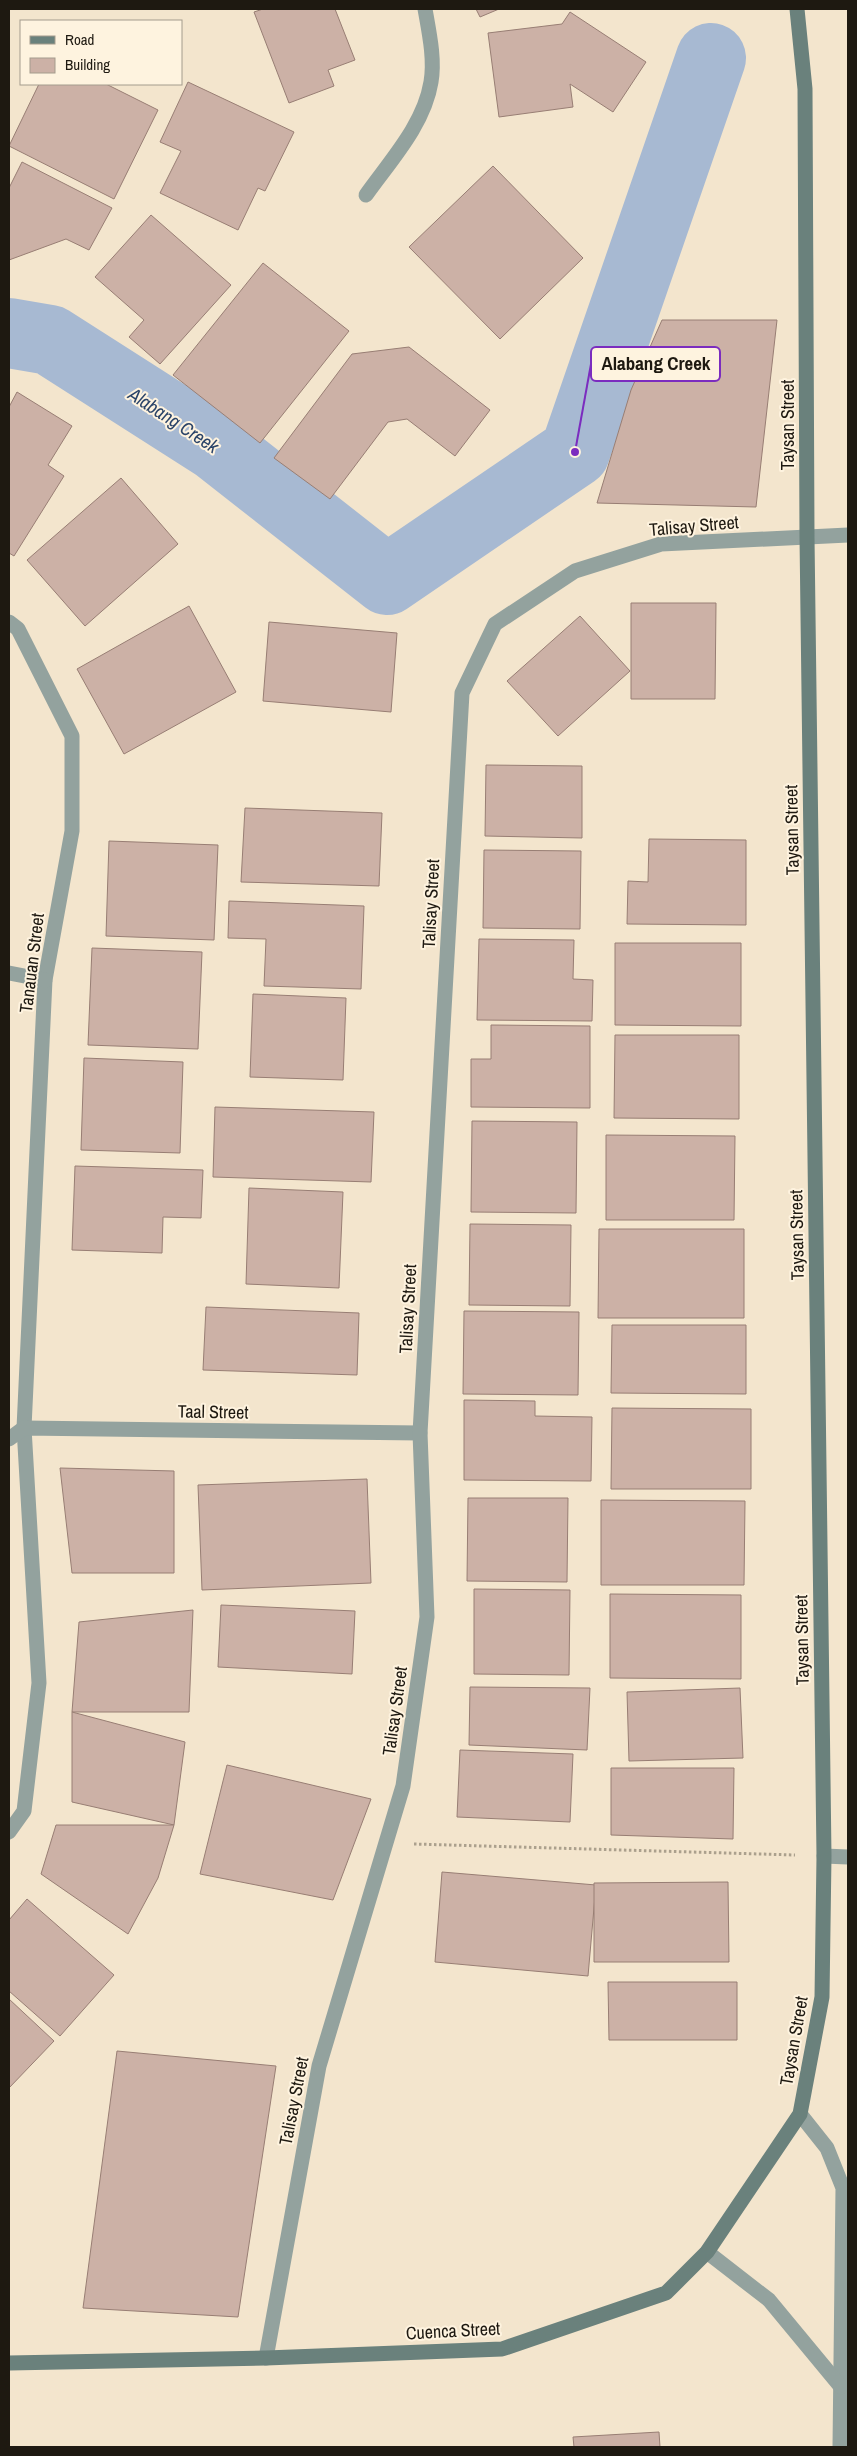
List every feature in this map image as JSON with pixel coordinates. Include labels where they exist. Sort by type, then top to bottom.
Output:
[{"type":"street","points":[[366,195],[420,118],[431,81],[430,40],[425,9]]},
{"type":"street","name":"Taysan Street","points":[[797,9],[805,89],[807,537],[824,1856],[822,1997],[800,2114]]},
{"type":"street","name":"Talisay Street","points":[[266,2358],[319,2066],[403,1786],[427,1617],[420,1433],[462,693],[495,624],[575,570],[661,544],[848,535]]},
{"type":"street","name":"Tanauan Street","points":[[9,622],[18,630],[72,736],[72,831],[45,980],[24,1428],[39,1683],[24,1811],[9,1832]]},
{"type":"street","points":[[9,973],[45,980]]},
{"type":"street","points":[[9,1439],[24,1428]]},
{"type":"street","name":"Taal Street","points":[[24,1428],[420,1433]]},
{"type":"street","points":[[824,1856],[848,1857]]},
{"type":"street","points":[[800,2114],[827,2148],[843,2188],[840,2447]]},
{"type":"street","name":"Cuenca Street","points":[[9,2363],[266,2358],[502,2349],[666,2294],[707,2252],[800,2114]]},
{"type":"street","points":[[707,2252],[769,2300],[841,2387]]},
{"type":"path","points":[[386,1843],[824,1856]]},
{"type":"building","points":[[263,9],[335,9],[355,60],[328,70],[334,86],[289,103],[254,12]]},
{"type":"building","points":[[476,9],[499,9],[480,17]]},
{"type":"building","points":[[570,12],[646,62],[613,112],[570,84],[573,107],[499,117],[488,33],[562,24]]},
{"type":"building","points":[[188,82],[294,132],[265,191],[258,188],[238,230],[160,193],[181,151],[160,142]]},
{"type":"building","points":[[39,85],[108,85],[158,110],[114,199],[9,146]]},
{"type":"building","points":[[22,162],[112,208],[89,250],[66,239],[9,260],[9,188]]},
{"type":"building","points":[[493,166],[583,258],[500,339],[409,247]]},
{"type":"building","points":[[151,215],[231,285],[160,364],[129,337],[144,320],[95,277]]},
{"type":"building","points":[[263,263],[349,331],[260,443],[173,375]]},
{"type":"building","points":[[662,320],[777,320],[756,507],[597,503],[631,390]]},
{"type":"building","points":[[409,347],[490,410],[455,456],[407,419],[388,422],[330,499],[274,458],[352,354]]},
{"type":"building","points":[[17,392],[72,426],[48,465],[64,476],[14,556],[9,553],[9,407]]},
{"type":"building","points":[[121,478],[178,544],[85,626],[27,560]]},
{"type":"building","points":[[631,603],[716,603],[715,699],[631,699]]},
{"type":"building","points":[[189,606],[236,692],[124,754],[77,669]]},
{"type":"building","points":[[580,616],[630,671],[558,736],[507,681]]},
{"type":"building","points":[[269,622],[397,633],[391,712],[263,701]]},
{"type":"building","points":[[486,765],[582,766],[582,838],[485,836]]},
{"type":"building","points":[[245,808],[382,813],[379,886],[241,882]]},
{"type":"building","points":[[649,839],[746,840],[746,925],[627,924],[628,881],[648,882]]},
{"type":"building","points":[[109,841],[218,845],[214,940],[106,936]]},
{"type":"building","points":[[484,850],[581,851],[580,929],[483,928]]},
{"type":"building","points":[[229,901],[364,906],[361,989],[264,986],[266,939],[228,938]]},
{"type":"building","points":[[479,939],[574,940],[573,979],[593,980],[592,1021],[477,1020]]},
{"type":"building","points":[[615,943],[741,943],[741,1026],[615,1025]]},
{"type":"building","points":[[92,948],[202,952],[198,1049],[88,1045]]},
{"type":"building","points":[[253,994],[346,998],[343,1080],[250,1077]]},
{"type":"building","points":[[491,1025],[590,1026],[590,1108],[471,1107],[471,1059],[491,1059]]},
{"type":"building","points":[[615,1035],[739,1035],[739,1119],[614,1118]]},
{"type":"building","points":[[84,1058],[183,1062],[180,1153],[81,1150]]},
{"type":"building","points":[[215,1107],[374,1112],[371,1182],[213,1177]]},
{"type":"building","points":[[472,1121],[577,1122],[576,1213],[471,1212]]},
{"type":"building","points":[[606,1135],[735,1136],[734,1220],[606,1220]]},
{"type":"building","points":[[75,1166],[203,1170],[201,1218],[163,1217],[162,1253],[72,1250]]},
{"type":"building","points":[[249,1188],[343,1192],[339,1288],[246,1284]]},
{"type":"building","points":[[470,1224],[571,1225],[570,1306],[469,1305]]},
{"type":"building","points":[[599,1229],[744,1229],[744,1318],[598,1318]]},
{"type":"building","points":[[206,1307],[359,1313],[357,1375],[203,1370]]},
{"type":"building","points":[[464,1311],[579,1312],[578,1395],[463,1394]]},
{"type":"building","points":[[612,1325],[746,1325],[746,1394],[611,1393]]},
{"type":"building","points":[[464,1400],[535,1401],[535,1416],[592,1417],[591,1481],[464,1480]]},
{"type":"building","points":[[612,1408],[751,1409],[751,1489],[611,1489]]},
{"type":"building","points":[[60,1468],[174,1471],[174,1573],[72,1573]]},
{"type":"building","points":[[367,1479],[371,1583],[202,1590],[198,1485]]},
{"type":"building","points":[[468,1498],[568,1498],[567,1582],[467,1581]]},
{"type":"building","points":[[601,1500],[745,1501],[744,1585],[601,1585]]},
{"type":"building","points":[[474,1589],[570,1590],[569,1675],[474,1674]]},
{"type":"building","points":[[610,1594],[741,1595],[741,1679],[610,1678]]},
{"type":"building","points":[[221,1605],[355,1611],[352,1674],[218,1667]]},
{"type":"building","points":[[193,1610],[189,1712],[72,1712],[79,1622]]},
{"type":"building","points":[[470,1687],[590,1688],[587,1750],[469,1745]]},
{"type":"building","points":[[740,1688],[743,1758],[629,1761],[627,1692]]},
{"type":"building","points":[[72,1712],[185,1742],[174,1825],[72,1802]]},
{"type":"building","points":[[460,1750],[573,1754],[570,1822],[457,1817]]},
{"type":"building","points":[[227,1765],[371,1799],[333,1900],[200,1874]]},
{"type":"building","points":[[611,1768],[734,1768],[733,1839],[611,1835]]},
{"type":"building","points":[[56,1825],[174,1825],[158,1878],[128,1934],[41,1874]]},
{"type":"building","points":[[442,1872],[596,1885],[588,1976],[435,1962]]},
{"type":"building","points":[[728,1882],[729,1962],[594,1962],[594,1883]]},
{"type":"building","points":[[27,1899],[114,1975],[60,2036],[9,1991],[9,1920]]},
{"type":"building","points":[[608,1982],[737,1982],[737,2040],[609,2040]]},
{"type":"building","points":[[9,1999],[54,2041],[9,2088]]},
{"type":"building","points":[[117,2051],[276,2066],[238,2317],[83,2308]]},
{"type":"building","points":[[659,2432],[660,2447],[574,2447],[573,2437]]},
{"type":"waterway","name":"Alabang Creek","points":[[9,333],[50,340],[216,446],[387,580],[575,452],[711,58]]},
{"type":"place","name":"Alabang Creek","points":[[575,452]]}]
